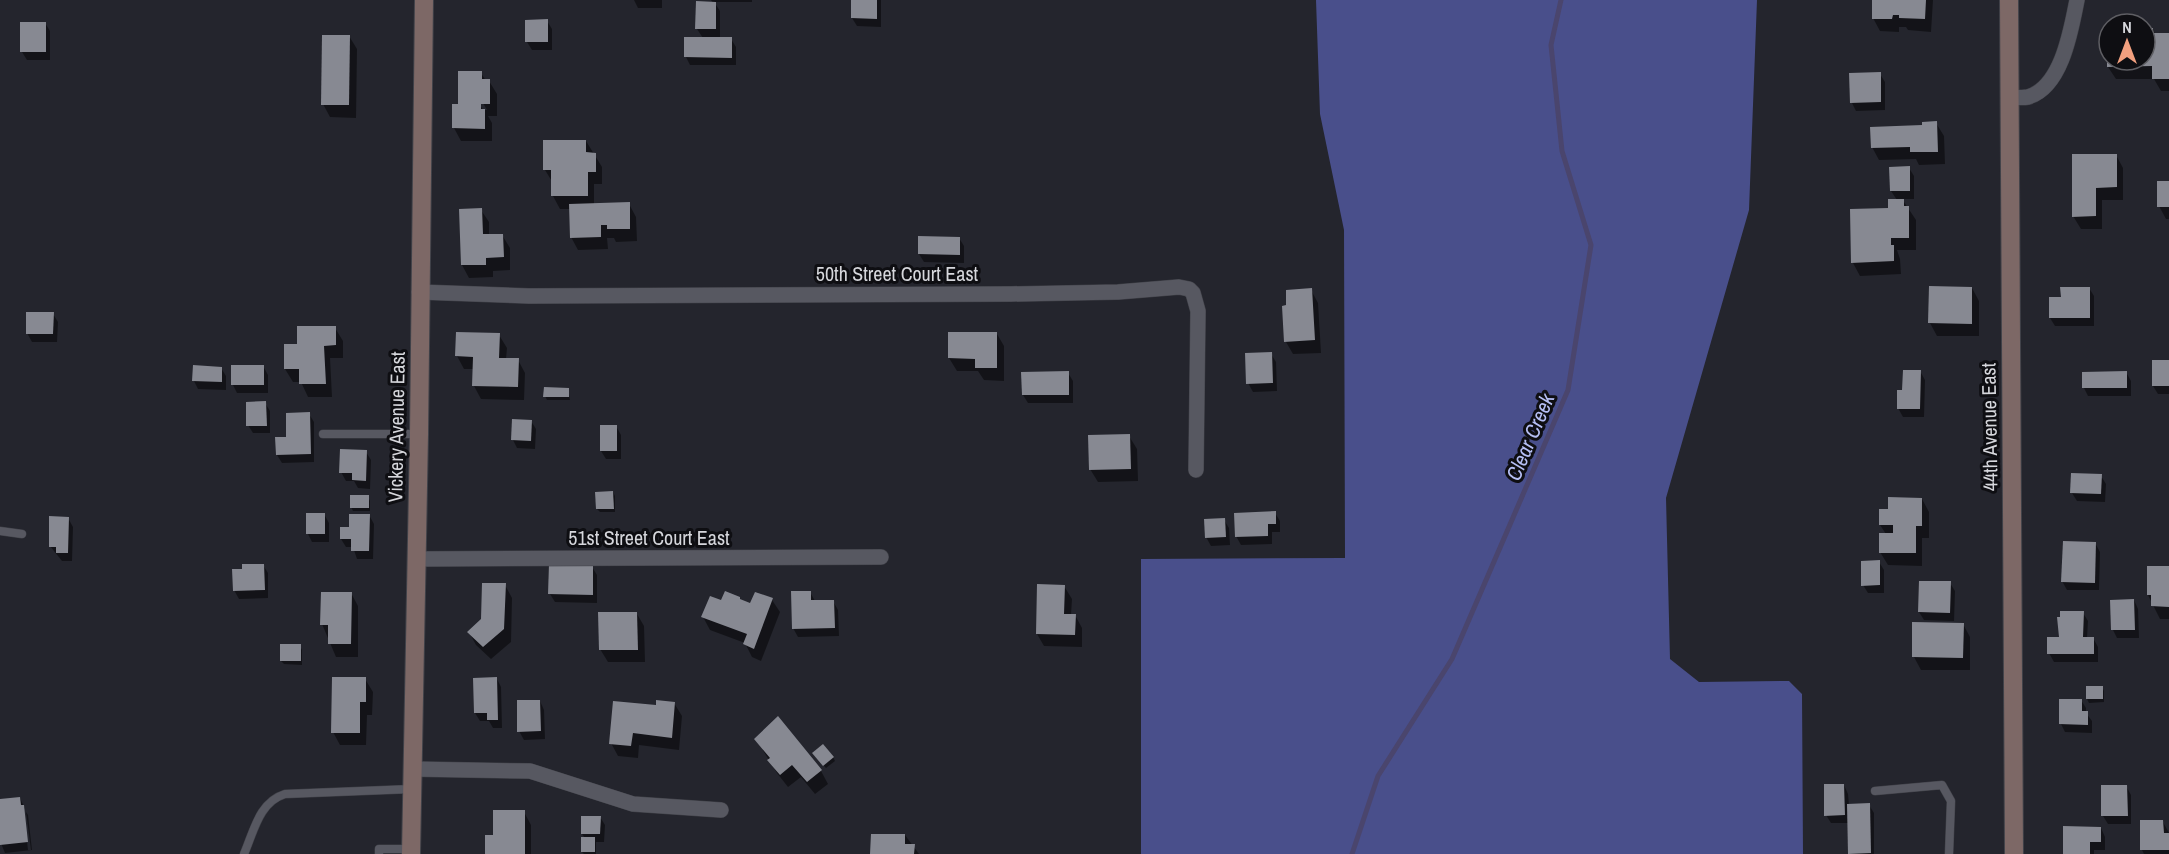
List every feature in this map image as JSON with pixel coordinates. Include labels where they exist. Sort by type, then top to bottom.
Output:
[{"type":"street","name":"Vickery Avenue East","points":[[411,852],[424,0]]},
{"type":"street","name":"44th Avenue East","points":[[2009,0],[2014,854]]},
{"type":"street","points":[[2009,97],[2028,96],[2050,82],[2061,58],[2077,0]]},
{"type":"street","name":"50th Street Court East","points":[[419,292],[529,296],[999,294],[1118,292],[1186,288],[1194,292],[1198,305],[1196,470]]},
{"type":"street","name":"51st Street Court East","points":[[417,559],[881,557]]},
{"type":"street","points":[[412,768],[530,771],[633,804],[721,810]]},
{"type":"lane","points":[[323,434],[419,434]]},
{"type":"lane","points":[[0,531],[22,534]]},
{"type":"lane","points":[[1875,791],[1942,785],[1951,801],[1949,854]]},
{"type":"lane","points":[[244,854],[265,805],[273,798],[285,794],[412,789]]},
{"type":"lane","points":[[379,854],[379,849],[411,852]]},
{"type":"shaded area","points":[[1316,0],[1757,0],[1749,210],[1666,498],[1670,659],[1699,682],[1789,681],[1802,694],[1803,854],[1141,854],[1141,559],[1345,558],[1344,230],[1320,114]]},
{"type":"building","points":[[851,0],[877,0],[877,19],[851,18]]},
{"type":"building","points":[[1872,0],[1926,0],[1925,19],[1899,18],[1899,15],[1893,15],[1892,19],[1872,19]]},
{"type":"building","points":[[696,1],[716,2],[716,29],[695,29]]},
{"type":"building","points":[[548,19],[548,42],[525,42],[525,20]]},
{"type":"building","points":[[20,22],[46,22],[46,52],[20,52]]},
{"type":"building","points":[[2157,33],[2169,33],[2169,79],[2152,79],[2152,72],[2157,72]]},
{"type":"building","points":[[322,35],[350,35],[349,105],[321,105]]},
{"type":"building","points":[[684,37],[732,37],[732,58],[684,57]]},
{"type":"building","points":[[458,71],[482,71],[482,79],[490,79],[490,104],[481,104],[481,109],[485,109],[485,129],[452,128],[452,104],[458,104]]},
{"type":"building","points":[[1881,72],[1881,102],[1850,103],[1849,73]]},
{"type":"building","points":[[1937,121],[1938,152],[1910,152],[1910,147],[1871,148],[1870,127],[1922,125],[1922,122]]},
{"type":"building","points":[[543,140],[586,140],[586,152],[596,153],[596,172],[588,172],[588,196],[551,196],[551,170],[543,170]]},
{"type":"building","points":[[2072,154],[2117,154],[2117,187],[2096,188],[2096,216],[2072,217]]},
{"type":"building","points":[[1910,166],[1910,191],[1890,191],[1889,167]]},
{"type":"building","points":[[2157,181],[2169,181],[2169,207],[2157,207]]},
{"type":"building","points":[[1888,199],[1904,199],[1904,206],[1909,206],[1909,238],[1891,238],[1891,245],[1894,245],[1894,261],[1851,263],[1850,209],[1888,208]]},
{"type":"building","points":[[630,202],[630,229],[607,229],[607,225],[601,225],[601,237],[570,238],[569,204]]},
{"type":"building","points":[[482,208],[483,234],[503,234],[504,257],[486,258],[486,265],[461,265],[459,209]]},
{"type":"building","points":[[918,236],[960,237],[960,255],[918,254]]},
{"type":"building","points":[[1929,286],[1972,287],[1972,324],[1928,323]]},
{"type":"building","points":[[2060,287],[2090,287],[2090,318],[2049,318],[2049,297],[2061,297]]},
{"type":"building","points":[[1312,288],[1315,340],[1284,342],[1282,306],[1286,305],[1286,290]]},
{"type":"building","points":[[26,312],[54,312],[53,334],[26,334]]},
{"type":"building","points":[[297,326],[336,326],[336,345],[324,346],[326,384],[299,384],[299,369],[284,369],[284,344],[297,344]]},
{"type":"building","points":[[456,332],[500,333],[499,358],[519,358],[518,387],[472,386],[473,357],[455,356]]},
{"type":"building","points":[[948,332],[997,332],[997,368],[975,368],[975,359],[948,358]]},
{"type":"building","points":[[1272,352],[1273,383],[1246,384],[1245,353]]},
{"type":"building","points":[[2152,360],[2169,360],[2169,386],[2152,386]]},
{"type":"building","points":[[193,365],[222,367],[222,382],[192,381]]},
{"type":"building","points":[[231,365],[264,365],[264,385],[231,385]]},
{"type":"building","points":[[1903,370],[1921,370],[1920,409],[1897,409],[1897,390],[1902,390]]},
{"type":"building","points":[[1069,371],[1069,395],[1022,395],[1021,372]]},
{"type":"building","points":[[2127,371],[2127,388],[2082,388],[2082,372]]},
{"type":"building","points":[[544,387],[569,388],[569,397],[543,397]]},
{"type":"building","points":[[266,401],[267,426],[246,426],[246,402]]},
{"type":"building","points":[[310,412],[311,454],[276,455],[275,437],[286,437],[286,413]]},
{"type":"building","points":[[512,419],[532,420],[531,441],[511,440]]},
{"type":"building","points":[[600,425],[617,425],[617,451],[600,451]]},
{"type":"building","points":[[1130,434],[1131,469],[1089,470],[1088,435]]},
{"type":"building","points":[[340,449],[367,450],[366,481],[352,480],[352,473],[339,473]]},
{"type":"building","points":[[2071,473],[2102,474],[2101,494],[2070,493]]},
{"type":"building","points":[[613,491],[614,509],[596,509],[595,492]]},
{"type":"building","points":[[350,495],[369,495],[369,508],[350,508]]},
{"type":"building","points":[[1888,497],[1922,498],[1922,526],[1916,526],[1916,553],[1879,553],[1879,533],[1893,533],[1893,525],[1879,525],[1879,509],[1888,509]]},
{"type":"building","points":[[1276,511],[1276,524],[1268,524],[1268,536],[1235,537],[1234,513]]},
{"type":"building","points":[[306,513],[325,513],[325,534],[306,534]]},
{"type":"building","points":[[349,514],[370,514],[369,551],[351,551],[351,539],[340,539],[340,527],[349,527]]},
{"type":"building","points":[[49,516],[69,517],[68,553],[56,553],[56,547],[49,547]]},
{"type":"building","points":[[1225,518],[1226,537],[1205,538],[1204,519]]},
{"type":"building","points":[[2063,541],[2096,542],[2095,583],[2061,582]]},
{"type":"building","points":[[1880,560],[1880,585],[1861,586],[1861,561]]},
{"type":"building","points":[[242,564],[264,564],[265,590],[233,591],[232,569],[242,569]]},
{"type":"building","points":[[549,564],[593,565],[593,595],[548,594]]},
{"type":"building","points":[[2147,566],[2169,566],[2169,607],[2151,606],[2151,595],[2147,595]]},
{"type":"building","points":[[1919,581],[1951,581],[1950,613],[1918,612]]},
{"type":"building","points":[[482,583],[506,583],[504,629],[483,647],[467,632],[481,619]]},
{"type":"building","points":[[1037,584],[1065,585],[1064,614],[1076,614],[1075,635],[1036,634]]},
{"type":"building","points":[[725,591],[750,603],[755,592],[773,598],[754,649],[743,644],[747,634],[701,617],[710,596],[721,600]]},
{"type":"building","points":[[791,591],[811,591],[811,600],[834,600],[835,628],[792,629]]},
{"type":"building","points":[[321,592],[352,592],[351,644],[328,644],[328,625],[320,625]]},
{"type":"building","points":[[2134,599],[2135,630],[2111,630],[2110,600]]},
{"type":"building","points":[[2060,611],[2084,611],[2083,637],[2094,637],[2094,654],[2047,654],[2047,637],[2059,637],[2057,617],[2060,617]]},
{"type":"building","points":[[598,612],[637,612],[638,650],[599,650]]},
{"type":"building","points":[[1912,622],[1964,623],[1963,658],[1912,657]]},
{"type":"building","points":[[280,644],[301,644],[301,661],[280,661]]},
{"type":"building","points":[[332,677],[366,677],[366,702],[360,702],[360,733],[331,733]]},
{"type":"building","points":[[497,677],[498,720],[487,720],[487,713],[474,713],[473,678]]},
{"type":"building","points":[[2086,686],[2103,686],[2103,699],[2086,699]]},
{"type":"building","points":[[2059,699],[2082,699],[2082,711],[2088,711],[2088,725],[2059,724]]},
{"type":"building","points":[[517,700],[540,700],[541,731],[517,732]]},
{"type":"building","points":[[656,700],[675,702],[672,738],[633,733],[631,746],[609,744],[613,701],[656,705]]},
{"type":"building","points":[[778,716],[822,770],[807,782],[792,765],[780,775],[767,760],[770,758],[754,739]]},
{"type":"building","points":[[823,744],[834,757],[823,766],[812,753]]},
{"type":"building","points":[[1824,784],[1844,784],[1845,815],[1824,816]]},
{"type":"building","points":[[2101,785],[2127,785],[2128,816],[2101,816]]},
{"type":"building","points":[[20,797],[21,805],[24,805],[28,842],[0,845],[0,799]]},
{"type":"building","points":[[1870,803],[1871,853],[1848,854],[1847,804]]},
{"type":"building","points":[[493,810],[525,810],[525,854],[485,854],[485,835],[493,835]]},
{"type":"building","points":[[581,816],[601,816],[600,834],[581,834]]},
{"type":"building","points":[[2140,820],[2163,820],[2164,833],[2169,833],[2169,850],[2140,850]]},
{"type":"building","points":[[2063,826],[2101,827],[2101,842],[2090,842],[2090,854],[2063,854]]},
{"type":"building","points":[[871,834],[905,834],[905,844],[915,844],[914,854],[870,854]]},
{"type":"building","points":[[581,837],[595,837],[595,852],[581,852]]},
{"type":"waterway","name":"Clear Creek","points":[[1352,854],[1378,776],[1452,659],[1568,390],[1591,245],[1562,151],[1551,45],[1561,0]]}]
